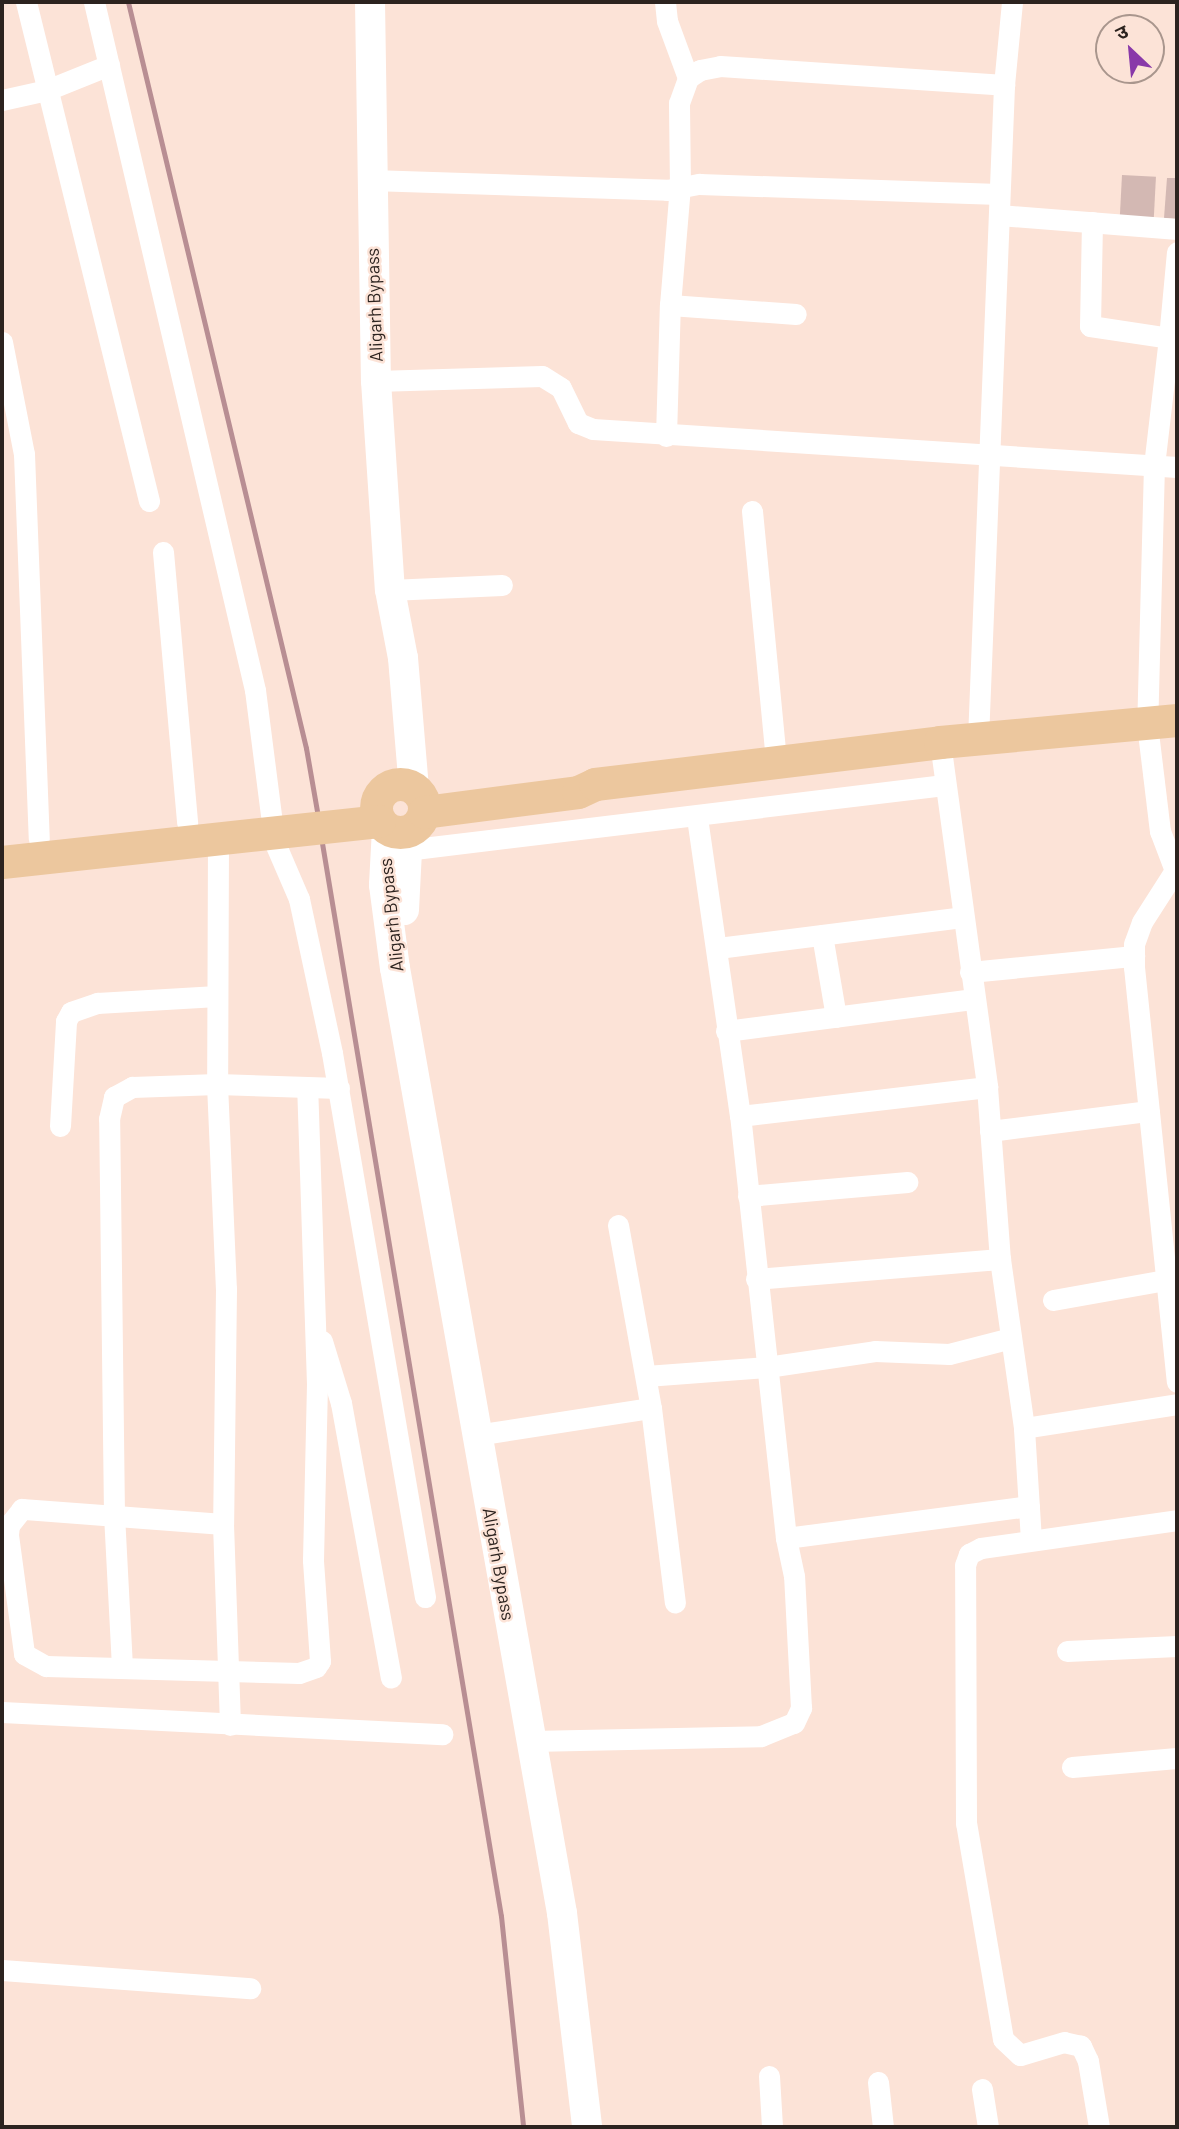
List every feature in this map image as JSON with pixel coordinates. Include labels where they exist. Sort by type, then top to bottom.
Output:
[{"type":"main road","name":"Aligarh Bypass","points":[[370,2],[376,381],[391,599],[393,813],[384,885],[476,1435],[568,1946],[587,2127]]},
{"type":"main road","points":[[2,843],[187,823],[281,824],[393,813],[578,792],[594,785],[940,742],[1162,722]]},
{"type":"main road","points":[[2,862],[218,840],[281,824]]},
{"type":"street","points":[[26,2],[149,501]]},
{"type":"street","points":[[94,2],[255,690],[281,824],[299,899],[338,1088],[425,1597]]},
{"type":"street","points":[[665,2],[667,21],[688,78]]},
{"type":"street","points":[[978,738],[1004,85],[1012,2]]},
{"type":"street","points":[[2,100],[47,90],[109,65]]},
{"type":"street","points":[[666,436],[670,305],[680,187],[679,103],[688,78],[700,70],[720,66],[1004,85]]},
{"type":"street","points":[[371,180],[525,187],[680,187],[699,184],[999,205],[1091,222],[1177,229]]},
{"type":"street","points":[[1091,222],[1090,326],[1168,338]]},
{"type":"street","points":[[1177,252],[1154,465],[1162,722],[1160,831],[1175,874],[1142,922],[1134,956],[1149,1111],[1172,1279],[1177,1382]]},
{"type":"street","points":[[670,305],[796,314]]},
{"type":"street","points":[[3,339],[12,432],[39,839]]},
{"type":"street","points":[[376,381],[542,376],[561,388],[578,423],[666,436],[1177,467]]},
{"type":"street","points":[[752,511],[776,762]]},
{"type":"street","points":[[163,552],[187,823]]},
{"type":"street","points":[[391,599],[502,585]]},
{"type":"street","points":[[940,742],[987,1087],[1000,1259],[1024,1428],[1031,1540]]},
{"type":"street","points":[[393,813],[697,818],[944,785]]},
{"type":"street","points":[[531,1741],[761,1736],[794,1723],[801,1708],[798,1621],[756,1279],[740,1116],[726,1031],[718,948],[697,818]]},
{"type":"street","points":[[218,840],[217,1084],[226,1289],[223,1524],[230,1724]]},
{"type":"street","points":[[718,948],[962,917]]},
{"type":"street","points":[[822,935],[836,1017]]},
{"type":"street","points":[[970,972],[1134,956]]},
{"type":"street","points":[[60,1126],[66,1021],[71,1012],[97,1003],[217,996]]},
{"type":"street","points":[[726,1031],[974,999]]},
{"type":"street","points":[[122,1667],[114,1515],[110,1107],[121,1090],[132,1087],[217,1084],[338,1088]]},
{"type":"street","points":[[740,1116],[987,1087]]},
{"type":"street","points":[[223,1524],[12,1509],[9,1525],[8,1600],[22,1646],[30,1661],[46,1666],[227,1668],[299,1673],[320,1661],[313,1560],[316,1323],[307,1089]]},
{"type":"street","points":[[990,1131],[1149,1111]]},
{"type":"street","points":[[748,1196],[907,1182]]},
{"type":"street","points":[[618,1225],[651,1408],[675,1603]]},
{"type":"street","points":[[756,1279],[1000,1259]]},
{"type":"street","points":[[1053,1300],[1172,1279]]},
{"type":"street","points":[[316,1323],[341,1403],[391,1677]]},
{"type":"street","points":[[646,1376],[767,1367],[875,1351],[949,1354],[1012,1338]]},
{"type":"street","points":[[1024,1428],[1177,1404]]},
{"type":"street","points":[[476,1435],[651,1408]]},
{"type":"street","points":[[786,1538],[1029,1506]]},
{"type":"street","points":[[1099,2127],[1088,2061],[1081,2046],[1063,2042],[1020,2055],[1003,2039],[966,1824],[965,1565],[969,1554],[981,1548],[1177,1520]]},
{"type":"street","points":[[1067,1651],[1177,1646]]},
{"type":"street","points":[[2,1712],[442,1734]]},
{"type":"street","points":[[1072,1767],[1177,1758]]},
{"type":"street","points":[[2,1970],[250,1987]]},
{"type":"street","points":[[769,2076],[772,2127]]},
{"type":"street","points":[[878,2082],[883,2127]]},
{"type":"street","points":[[982,2090],[988,2127]]},
{"type":"building","points":[[1122,175],[1156,177],[1154,219],[1120,217]]},
{"type":"building","points":[[1167,178],[1177,178],[1177,219],[1164,218]]},
{"type":"waterway","points":[[128,2],[306,748],[318,817]]},
{"type":"waterway","points":[[321,837],[501,1916],[523,2127]]}]
